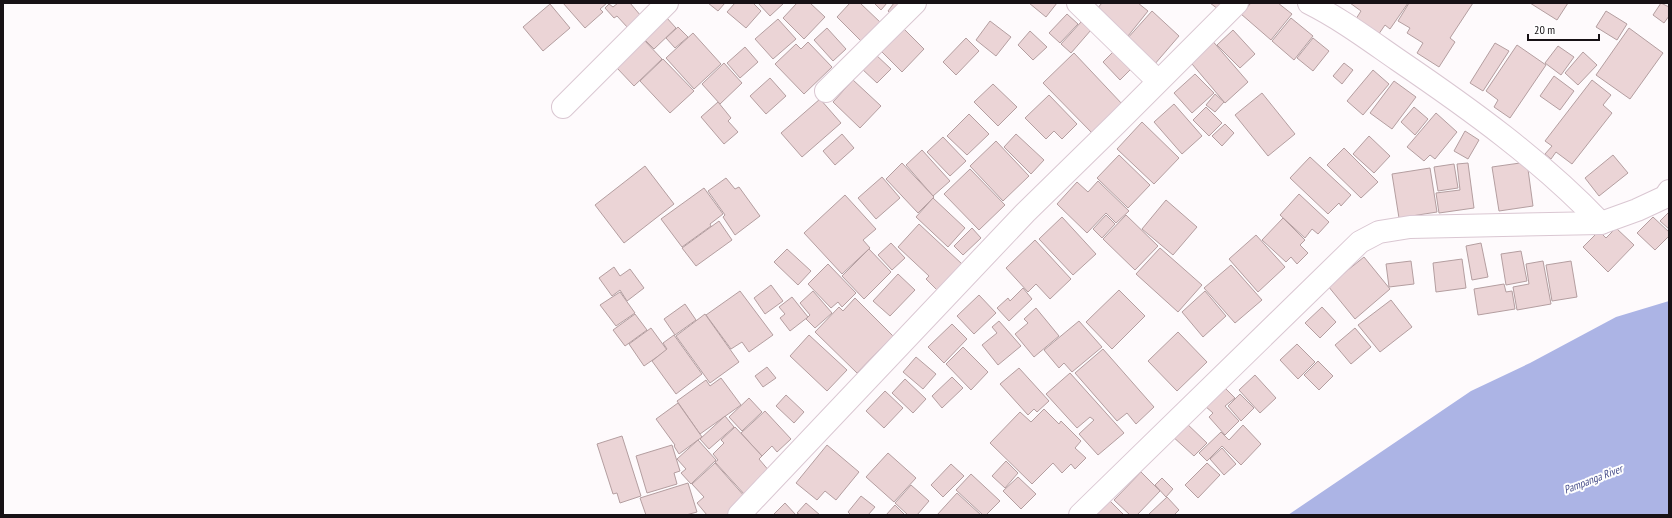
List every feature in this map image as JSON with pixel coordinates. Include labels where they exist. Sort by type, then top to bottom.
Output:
[{"type":"street","points":[[564,107],[667,3]]},
{"type":"street","points":[[826,91],[915,3]]},
{"type":"street","points":[[1078,3],[1158,82]]},
{"type":"street","points":[[739,515],[1025,213],[1237,3]]},
{"type":"street","points":[[1309,3],[1329,13],[1436,86],[1517,146],[1555,177],[1601,223]]},
{"type":"street","points":[[1080,515],[1360,242],[1379,232],[1410,227],[1601,223],[1637,210],[1669,192]]},
{"type":"water","name":"Pampanga River","points":[[1669,301],[1669,515],[1288,515],[1471,391],[1530,363],[1616,317]]},
{"type":"building","points":[[563,3],[607,3],[600,9],[603,12],[585,28]]},
{"type":"building","points":[[618,3],[630,3],[641,16],[628,28],[617,16],[614,18],[605,8],[609,4],[613,7]]},
{"type":"building","points":[[708,3],[725,3],[718,11]]},
{"type":"building","points":[[735,3],[753,3],[761,11],[746,28],[727,12]]},
{"type":"building","points":[[758,3],[784,3],[770,16]]},
{"type":"building","points":[[797,3],[810,3],[825,17],[804,39],[783,18]]},
{"type":"building","points":[[850,3],[860,3],[881,23],[862,42],[837,17]]},
{"type":"building","points":[[874,3],[887,3],[881,10]]},
{"type":"building","points":[[894,3],[906,3],[894,17],[888,11]]},
{"type":"building","points":[[1029,3],[1057,3],[1046,17]]},
{"type":"building","points":[[1102,3],[1138,3],[1148,11],[1128,36],[1096,10]]},
{"type":"building","points":[[1210,3],[1223,3],[1218,9]]},
{"type":"building","points":[[1251,3],[1278,3],[1292,14],[1271,40],[1241,14]]},
{"type":"building","points":[[1350,3],[1408,3],[1390,29],[1385,25],[1376,38],[1354,22],[1361,11]]},
{"type":"building","points":[[1409,3],[1473,3],[1450,38],[1455,42],[1439,67],[1417,53],[1423,43],[1407,33],[1410,28],[1398,21]]},
{"type":"building","points":[[1530,3],[1568,3],[1557,20]]},
{"type":"building","points":[[1661,3],[1669,7],[1669,16],[1664,23],[1653,15]]},
{"type":"building","points":[[550,4],[570,28],[543,51],[523,27]]},
{"type":"building","points":[[1152,11],[1179,36],[1154,65],[1126,40]]},
{"type":"building","points":[[1606,11],[1627,24],[1617,40],[1596,27]]},
{"type":"building","points":[[1067,14],[1078,24],[1060,43],[1049,33]]},
{"type":"building","points":[[666,17],[676,28],[654,49],[644,39]]},
{"type":"building","points":[[1291,18],[1313,36],[1294,60],[1272,41]]},
{"type":"building","points":[[778,19],[796,39],[773,59],[755,39]]},
{"type":"building","points":[[990,21],[1011,37],[996,56],[976,40]]},
{"type":"building","points":[[1081,22],[1091,30],[1071,53],[1061,44]]},
{"type":"building","points":[[901,26],[924,49],[902,72],[879,49]]},
{"type":"building","points":[[678,27],[688,37],[675,48],[666,38]]},
{"type":"building","points":[[827,28],[846,49],[833,61],[814,40]]},
{"type":"building","points":[[1629,28],[1663,53],[1630,99],[1596,75]]},
{"type":"building","points":[[1233,30],[1255,54],[1240,68],[1217,45]]},
{"type":"building","points":[[1030,31],[1047,47],[1033,60],[1018,45]]},
{"type":"building","points":[[693,33],[721,64],[694,89],[666,58]]},
{"type":"building","points":[[966,38],[979,51],[956,75],[943,62]]},
{"type":"building","points":[[1210,38],[1248,82],[1225,103],[1187,58]]},
{"type":"building","points":[[1313,38],[1329,51],[1313,71],[1297,58]]},
{"type":"building","points":[[645,41],[662,59],[634,86],[617,68]]},
{"type":"building","points":[[808,42],[832,67],[804,94],[775,64],[796,44],[801,49]]},
{"type":"building","points":[[1495,43],[1509,51],[1483,91],[1470,83]]},
{"type":"building","points":[[1517,45],[1546,65],[1510,118],[1494,107],[1498,100],[1486,91]]},
{"type":"building","points":[[1558,46],[1574,57],[1561,75],[1545,63]]},
{"type":"building","points":[[745,47],[758,62],[740,78],[727,63]]},
{"type":"building","points":[[1114,51],[1131,69],[1120,80],[1103,62]]},
{"type":"building","points":[[1583,52],[1597,65],[1578,85],[1565,73]]},
{"type":"building","points":[[1074,53],[1123,105],[1093,134],[1043,83]]},
{"type":"building","points":[[875,54],[891,69],[877,83],[861,68]]},
{"type":"building","points":[[663,59],[694,91],[670,113],[640,81]]},
{"type":"building","points":[[724,63],[742,83],[720,104],[702,84]]},
{"type":"building","points":[[1344,63],[1353,70],[1342,84],[1333,76]]},
{"type":"building","points":[[1373,70],[1389,84],[1363,115],[1347,101]]},
{"type":"building","points":[[1195,74],[1214,93],[1192,113],[1174,93]]},
{"type":"building","points":[[1554,76],[1574,91],[1560,110],[1540,96]]},
{"type":"building","points":[[770,78],[786,96],[766,114],[750,96]]},
{"type":"building","points":[[853,80],[881,106],[860,128],[833,102]]},
{"type":"building","points":[[1592,80],[1611,95],[1603,105],[1612,113],[1572,164],[1556,152],[1551,159],[1545,154],[1552,146],[1545,141]]},
{"type":"building","points":[[1394,81],[1416,97],[1392,129],[1370,113]]},
{"type":"building","points":[[993,84],[1017,107],[998,126],[974,102]]},
{"type":"building","points":[[1262,93],[1295,134],[1268,156],[1235,115]]},
{"type":"building","points":[[1215,94],[1224,102],[1215,112],[1206,105]]},
{"type":"building","points":[[1049,95],[1077,124],[1062,139],[1054,131],[1046,139],[1025,118]]},
{"type":"building","points":[[820,99],[841,123],[802,157],[781,133]]},
{"type":"building","points":[[718,102],[731,118],[728,121],[738,132],[724,144],[701,117]]},
{"type":"building","points":[[1174,104],[1202,136],[1182,154],[1154,122]]},
{"type":"building","points":[[1206,107],[1222,123],[1209,136],[1193,120]]},
{"type":"building","points":[[1414,107],[1428,119],[1415,135],[1401,122]]},
{"type":"building","points":[[1436,113],[1457,132],[1435,159],[1430,155],[1424,161],[1407,147]]},
{"type":"building","points":[[969,114],[989,134],[967,155],[947,136]]},
{"type":"building","points":[[1142,122],[1179,158],[1154,184],[1117,149]]},
{"type":"building","points":[[1225,124],[1234,133],[1222,146],[1212,136]]},
{"type":"building","points":[[1465,131],[1479,140],[1468,159],[1454,151]]},
{"type":"building","points":[[842,134],[854,148],[835,165],[823,151]]},
{"type":"building","points":[[1016,134],[1044,160],[1031,174],[1004,147]]},
{"type":"building","points":[[1369,136],[1390,156],[1374,173],[1353,154]]},
{"type":"building","points":[[943,137],[966,161],[950,176],[927,152]]},
{"type":"building","points":[[996,141],[1029,176],[1003,201],[970,166]]},
{"type":"building","points":[[1344,148],[1378,182],[1361,198],[1327,165]]},
{"type":"building","points":[[922,150],[950,181],[933,196],[906,165]]},
{"type":"building","points":[[1119,155],[1150,185],[1128,208],[1097,178]]},
{"type":"building","points":[[1613,155],[1628,173],[1599,196],[1585,178]]},
{"type":"building","points":[[1310,157],[1351,195],[1341,206],[1339,203],[1328,214],[1290,178]]},
{"type":"building","points":[[1527,162],[1533,206],[1499,211],[1492,167]]},
{"type":"building","points":[[902,163],[934,197],[918,213],[886,179]]},
{"type":"building","points":[[1468,163],[1474,208],[1439,213],[1436,193],[1460,190],[1457,164]]},
{"type":"building","points":[[1454,164],[1458,188],[1438,191],[1434,167]]},
{"type":"building","points":[[645,166],[674,204],[624,243],[595,205]]},
{"type":"building","points":[[1430,168],[1437,212],[1399,218],[1392,174]]},
{"type":"building","points":[[970,169],[1005,205],[979,230],[944,194]]},
{"type":"building","points":[[882,177],[900,198],[876,219],[858,198]]},
{"type":"building","points":[[726,178],[735,189],[739,187],[760,216],[735,235],[723,217],[725,215],[708,191]]},
{"type":"building","points":[[1098,181],[1129,211],[1116,223],[1106,213],[1087,233],[1057,204],[1077,182],[1088,192]]},
{"type":"building","points":[[704,188],[723,214],[710,224],[711,226],[682,247],[661,219]]},
{"type":"building","points":[[1299,194],[1329,222],[1318,234],[1312,229],[1305,238],[1280,215]]},
{"type":"building","points":[[845,195],[876,229],[863,240],[870,248],[842,274],[804,233]]},
{"type":"building","points":[[933,198],[965,228],[948,247],[916,217]]},
{"type":"building","points":[[1166,200],[1197,227],[1173,255],[1142,229]]},
{"type":"building","points":[[1669,212],[1669,229],[1660,221]]},
{"type":"building","points":[[1106,215],[1115,224],[1102,238],[1093,229]]},
{"type":"building","points":[[1126,215],[1158,246],[1135,270],[1103,239]]},
{"type":"building","points":[[1062,217],[1096,254],[1073,275],[1039,239]]},
{"type":"building","points":[[1653,217],[1669,232],[1669,236],[1655,250],[1637,233]]},
{"type":"building","points":[[1283,218],[1305,240],[1300,245],[1308,253],[1297,264],[1291,257],[1286,262],[1262,240]]},
{"type":"building","points":[[719,221],[732,240],[696,266],[682,248]]},
{"type":"building","points":[[919,224],[962,264],[937,290],[926,279],[929,276],[898,247]]},
{"type":"building","points":[[972,228],[981,238],[963,255],[954,246]]},
{"type":"building","points":[[1616,228],[1634,245],[1608,272],[1583,247],[1599,231],[1606,238]]},
{"type":"building","points":[[1256,235],[1285,267],[1258,292],[1229,259]]},
{"type":"building","points":[[1035,240],[1071,279],[1050,299],[1036,284],[1028,292],[1006,268]]},
{"type":"building","points":[[891,243],[905,258],[892,270],[878,255]]},
{"type":"building","points":[[1481,243],[1488,277],[1472,280],[1466,246]]},
{"type":"building","points":[[1160,248],[1202,285],[1178,312],[1136,274]]},
{"type":"building","points":[[787,249],[811,271],[798,285],[774,262]]},
{"type":"building","points":[[869,249],[891,272],[864,299],[842,276]]},
{"type":"building","points":[[1521,251],[1527,281],[1506,285],[1501,254]]},
{"type":"building","points":[[1364,257],[1390,289],[1355,319],[1328,286]]},
{"type":"building","points":[[1462,259],[1466,288],[1436,292],[1433,263]]},
{"type":"building","points":[[1411,261],[1414,284],[1389,287],[1386,264]]},
{"type":"building","points":[[1543,261],[1551,304],[1517,310],[1513,287],[1529,284],[1526,264]]},
{"type":"building","points":[[1571,261],[1577,297],[1552,301],[1546,265]]},
{"type":"building","points":[[828,264],[856,293],[842,307],[838,302],[831,308],[808,284]]},
{"type":"building","points":[[1231,265],[1262,300],[1235,323],[1204,288]]},
{"type":"building","points":[[614,267],[620,276],[630,269],[644,288],[627,301],[620,290],[612,296],[599,278]]},
{"type":"building","points":[[898,274],[915,290],[890,316],[873,301]]},
{"type":"building","points":[[1504,284],[1506,292],[1512,291],[1515,309],[1478,315],[1474,289]]},
{"type":"building","points":[[771,285],[783,301],[765,314],[754,298]]},
{"type":"building","points":[[1023,288],[1032,299],[1009,321],[997,308],[1008,298],[1010,301]]},
{"type":"building","points":[[1119,290],[1145,316],[1112,349],[1086,322]]},
{"type":"building","points":[[740,291],[773,335],[749,352],[742,342],[731,349],[706,315]]},
{"type":"building","points":[[813,291],[832,313],[815,328],[806,319],[810,315],[800,303]]},
{"type":"building","points":[[1205,291],[1226,316],[1203,337],[1182,312]]},
{"type":"building","points":[[620,292],[635,313],[616,326],[600,305]]},
{"type":"building","points":[[979,295],[996,313],[974,334],[957,316]]},
{"type":"building","points":[[792,297],[808,317],[790,331],[780,318],[785,314],[779,307]]},
{"type":"building","points":[[855,298],[893,336],[857,373],[815,332],[839,307],[843,311]]},
{"type":"building","points":[[1391,300],[1412,327],[1380,352],[1358,325]]},
{"type":"building","points":[[685,304],[696,320],[675,335],[664,319]]},
{"type":"building","points":[[1322,307],[1336,322],[1320,338],[1305,323]]},
{"type":"building","points":[[1036,308],[1059,336],[1034,357],[1015,334],[1028,323],[1024,319]]},
{"type":"building","points":[[635,314],[647,330],[625,346],[613,330]]},
{"type":"building","points":[[705,314],[739,362],[710,383],[676,336]]},
{"type":"building","points":[[999,321],[1021,346],[998,365],[982,345],[997,333],[992,327]]},
{"type":"building","points":[[1079,321],[1102,347],[1072,372],[1064,363],[1059,368],[1044,350]]},
{"type":"building","points":[[952,324],[967,339],[944,363],[928,347]]},
{"type":"building","points":[[651,328],[667,350],[644,366],[629,344]]},
{"type":"building","points":[[1355,328],[1371,347],[1351,364],[1335,345]]},
{"type":"building","points":[[1178,332],[1207,362],[1177,391],[1148,361]]},
{"type":"building","points":[[674,335],[702,374],[676,394],[652,361],[667,349],[663,343]]},
{"type":"building","points":[[809,335],[847,370],[827,391],[790,356]]},
{"type":"building","points":[[1297,344],[1315,362],[1298,379],[1280,360]]},
{"type":"building","points":[[963,347],[988,372],[971,390],[946,364]]},
{"type":"building","points":[[1103,349],[1154,407],[1136,424],[1127,413],[1117,421],[1075,373]]},
{"type":"building","points":[[916,357],[936,374],[923,389],[903,372]]},
{"type":"building","points":[[1318,361],[1333,376],[1319,390],[1304,375]]},
{"type":"building","points":[[767,367],[776,378],[763,387],[755,376]]},
{"type":"building","points":[[1019,368],[1049,401],[1037,412],[1034,409],[1028,415],[1000,384]]},
{"type":"building","points":[[1070,373],[1124,433],[1098,455],[1079,434],[1094,420],[1090,417],[1077,428],[1046,394]]},
{"type":"building","points":[[1255,375],[1276,398],[1260,413],[1239,390]]},
{"type":"building","points":[[952,377],[963,388],[942,408],[932,396]]},
{"type":"building","points":[[721,378],[741,405],[700,434],[677,401],[706,380],[710,386]]},
{"type":"building","points":[[905,379],[926,399],[913,413],[892,393]]},
{"type":"building","points":[[1225,388],[1235,398],[1225,406],[1239,421],[1225,435],[1209,417],[1213,413],[1205,406]]},
{"type":"building","points":[[885,391],[903,408],[884,428],[866,411]]},
{"type":"building","points":[[1240,394],[1254,408],[1241,421],[1228,406]]},
{"type":"building","points":[[786,395],[804,412],[794,423],[776,406]]},
{"type":"building","points":[[749,398],[762,412],[742,431],[729,417]]},
{"type":"building","points":[[678,403],[702,437],[679,454],[674,446],[675,445],[656,419]]},
{"type":"building","points":[[1044,409],[1059,424],[1061,421],[1081,441],[1075,448],[1086,458],[1075,469],[1071,464],[1062,473],[1053,463],[1032,484],[990,443],[1020,412],[1031,422]]},
{"type":"building","points":[[765,411],[791,439],[777,452],[772,446],[762,456],[741,433]]},
{"type":"building","points":[[725,416],[734,427],[709,449],[700,439]]},
{"type":"building","points":[[1184,421],[1207,443],[1194,456],[1171,435]]},
{"type":"building","points":[[1243,425],[1261,444],[1241,465],[1222,446],[1207,461],[1199,453],[1221,432],[1229,440]]},
{"type":"building","points":[[735,427],[762,456],[759,459],[770,472],[745,495],[715,462],[718,460],[713,454],[724,443],[721,440]]},
{"type":"building","points":[[622,436],[641,496],[620,503],[617,493],[613,494],[597,444]]},
{"type":"building","points":[[698,440],[716,460],[691,484],[681,473],[686,469],[677,459]]},
{"type":"building","points":[[672,445],[680,471],[674,473],[677,484],[647,493],[636,456]]},
{"type":"building","points":[[827,445],[859,472],[836,500],[825,491],[817,500],[796,483]]},
{"type":"building","points":[[1222,448],[1236,464],[1224,475],[1210,459]]},
{"type":"building","points":[[888,453],[916,478],[894,502],[866,477]]},
{"type":"building","points":[[1006,461],[1018,473],[1005,488],[992,476]]},
{"type":"building","points":[[715,463],[746,498],[727,515],[707,515],[697,503],[704,497],[692,484]]},
{"type":"building","points":[[1207,463],[1220,475],[1198,498],[1185,485]]},
{"type":"building","points":[[951,464],[964,476],[943,497],[931,485]]},
{"type":"building","points":[[1141,472],[1160,491],[1137,515],[1130,515],[1114,500]]},
{"type":"building","points":[[971,474],[1000,501],[986,515],[983,515],[956,490]]},
{"type":"building","points":[[1018,477],[1036,494],[1021,509],[1003,491]]},
{"type":"building","points":[[1162,478],[1173,489],[1166,497],[1155,485]]},
{"type":"building","points":[[688,483],[697,512],[686,515],[646,515],[640,498]]},
{"type":"building","points":[[911,485],[929,501],[917,515],[908,515],[895,503]]},
{"type":"building","points":[[957,493],[981,515],[937,515]]},
{"type":"building","points":[[861,496],[875,507],[868,515],[851,515],[848,512]]},
{"type":"building","points":[[1105,496],[1124,515],[1086,515]]},
{"type":"building","points":[[1167,497],[1179,510],[1174,515],[1148,515]]},
{"type":"building","points":[[785,503],[796,515],[773,515]]},
{"type":"building","points":[[806,503],[820,515],[800,515],[797,513]]},
{"type":"building","points":[[895,505],[905,515],[886,515]]}]
